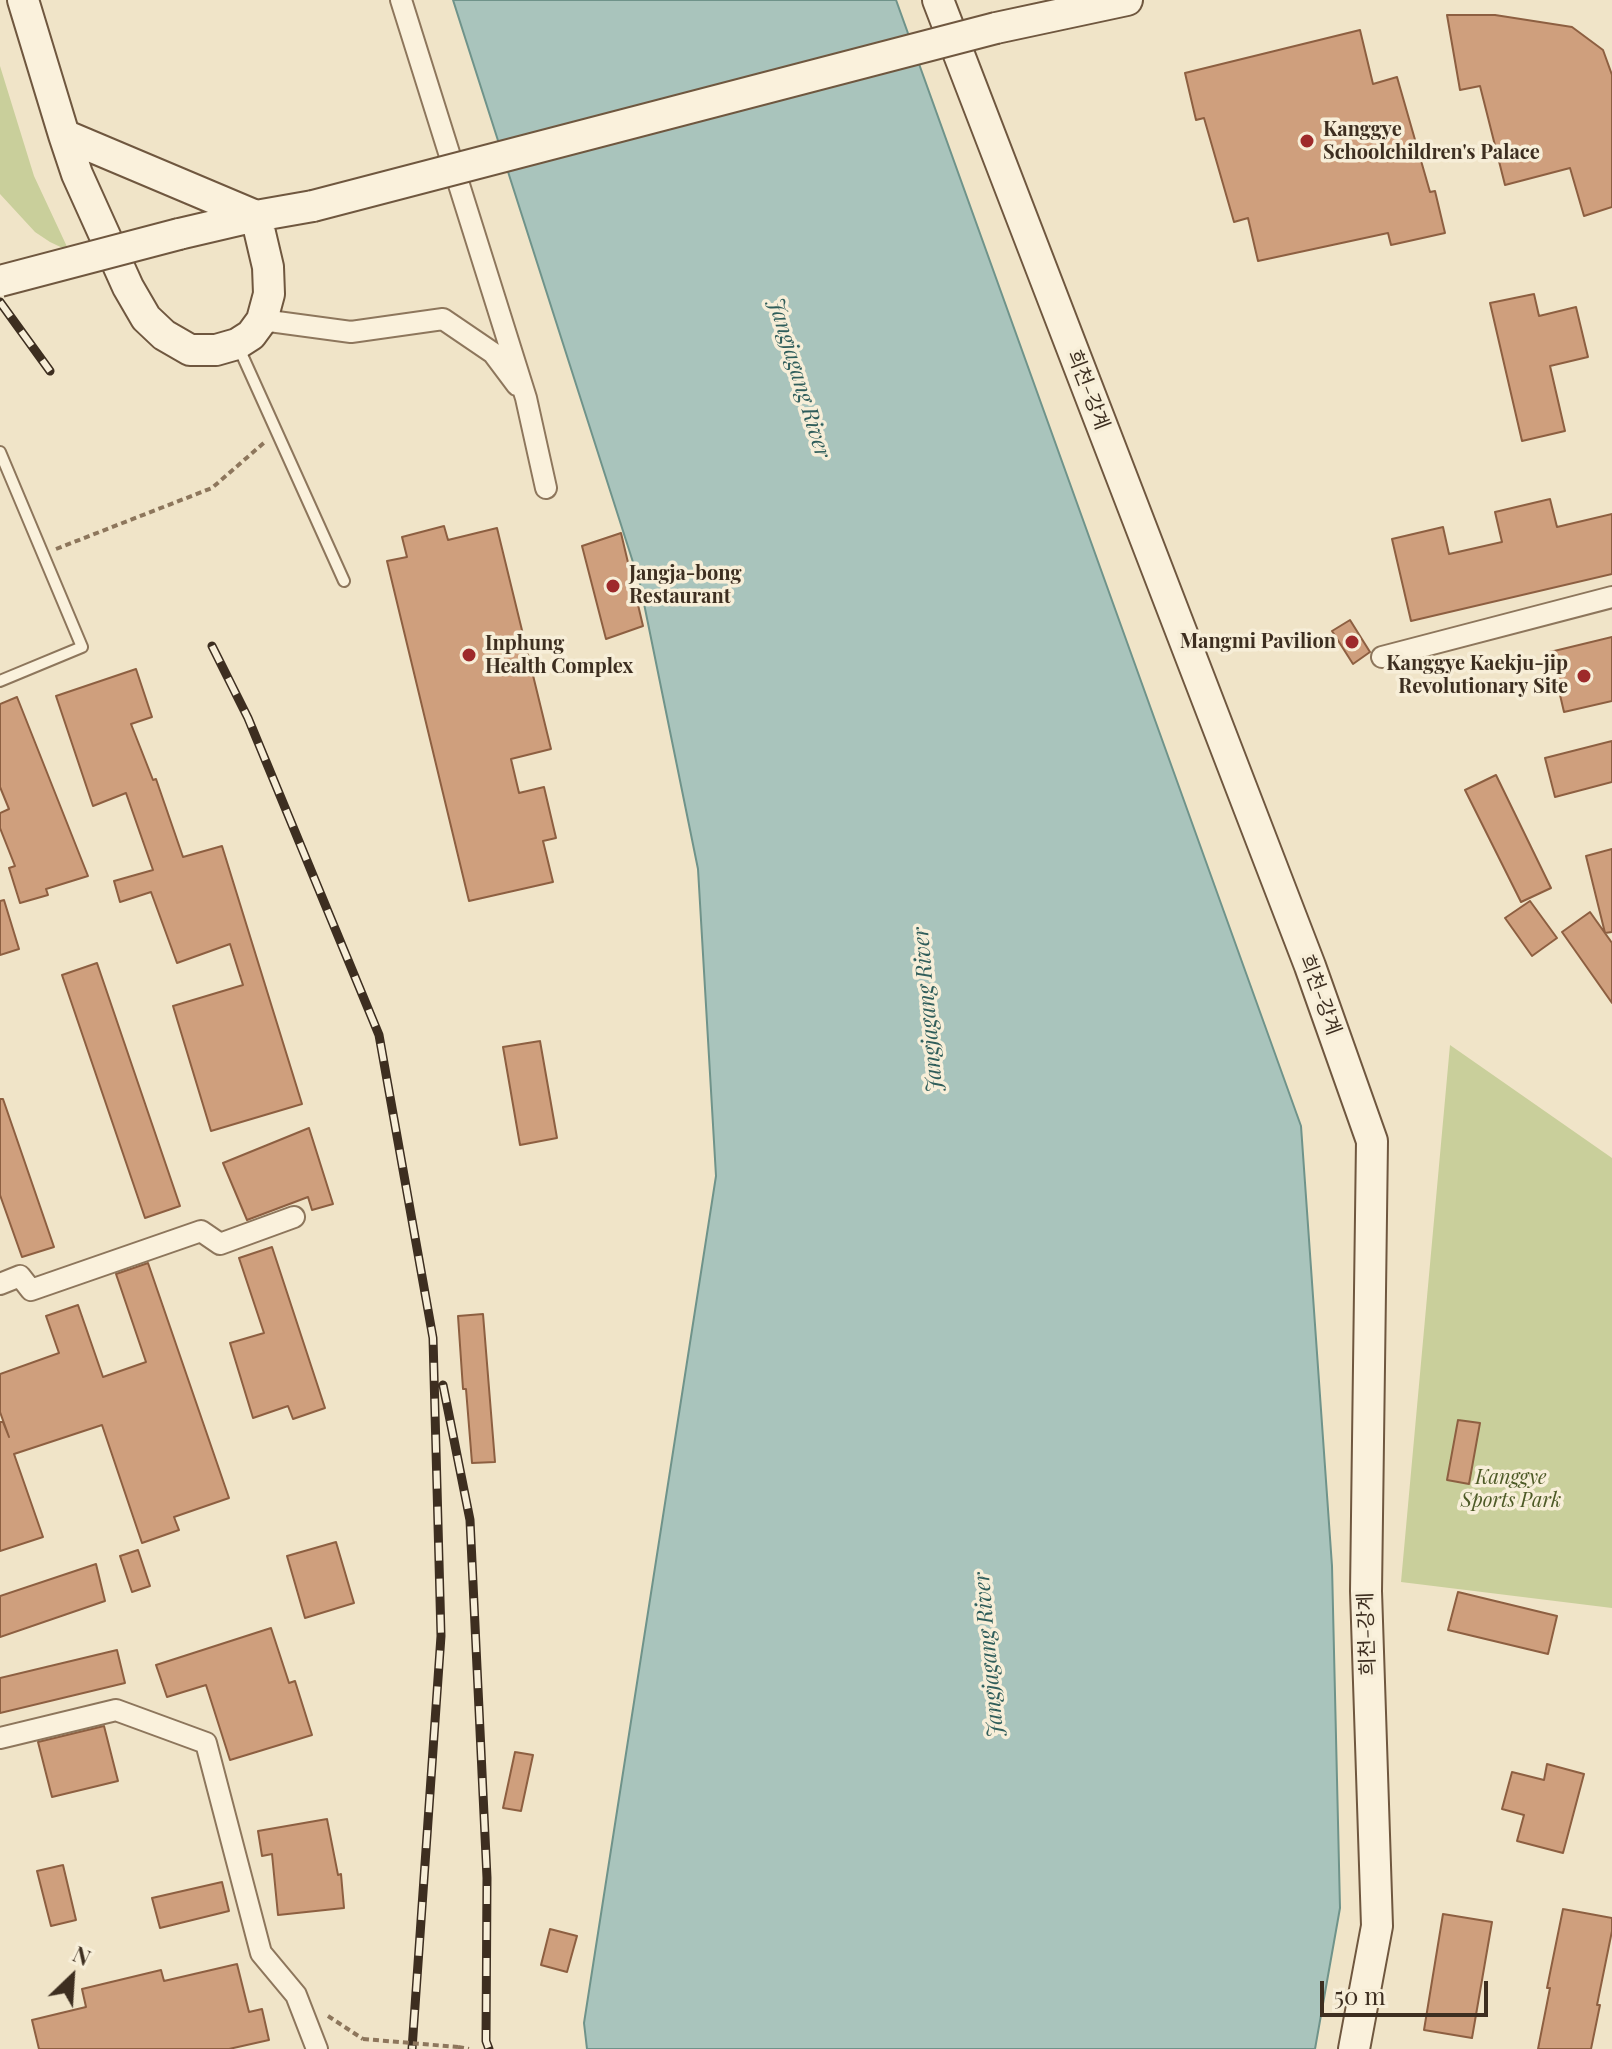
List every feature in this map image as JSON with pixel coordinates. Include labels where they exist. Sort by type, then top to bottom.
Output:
[{"type":"main road","points":[[23,0],[77,174],[128,287],[146,318],[164,335],[190,350],[216,350],[237,344],[251,335],[262,320],[269,294],[268,267],[256,216]]},
{"type":"main road","name":"희천-강계","points":[[938,0],[1310,966],[1372,1141],[1366,1591],[1377,1926],[1354,2049]]},
{"type":"main road","points":[[0,281],[179,234],[313,206],[1014,21],[1127,0]]},
{"type":"main road","points":[[64,135],[256,216]]},
{"type":"street","points":[[401,0],[526,398],[546,488]]},
{"type":"street","points":[[262,320],[351,332],[443,319],[493,353],[526,398]]},
{"type":"street","points":[[1382,657],[1612,597]]},
{"type":"street","points":[[0,1284],[20,1276],[31,1290],[201,1231],[220,1244],[294,1217]]},
{"type":"street","points":[[0,1738],[116,1710],[206,1743],[261,1953],[296,1995],[317,2049]]},
{"type":"lane","points":[[237,344],[344,581]]},
{"type":"lane","points":[[0,452],[82,647],[0,681]]},
{"type":"path","points":[[43,554],[212,488],[276,431]]},
{"type":"path","points":[[363,2039],[469,2049]]},
{"type":"green space","points":[[0,66],[34,176],[69,251],[35,232],[0,194]]},
{"type":"green space","name":"Kanggye Sports Park","points":[[1450,1045],[1612,1158],[1612,1608],[1401,1582]]},
{"type":"water","name":"Jangjagang River","points":[[453,0],[896,0],[1301,1126],[1332,1566],[1340,1908],[1315,2049],[587,2049],[584,2023],[716,1176],[698,869],[640,584]]},
{"type":"building","points":[[1447,15],[1495,15],[1572,27],[1603,50],[1612,75],[1612,207],[1584,216],[1570,168],[1505,185],[1480,86],[1460,90]]},
{"type":"building","points":[[1360,30],[1373,84],[1397,77],[1430,192],[1435,191],[1445,233],[1391,245],[1388,233],[1258,261],[1248,218],[1234,222],[1204,118],[1196,120],[1185,73]]},
{"type":"building","points":[[1534,294],[1539,316],[1576,307],[1588,357],[1550,366],[1565,431],[1522,441],[1490,303]]},
{"type":"building","points":[[1550,499],[1557,527],[1612,514],[1612,574],[1411,621],[1392,539],[1443,527],[1449,554],[1502,542],[1495,512]]},
{"type":"building","name":"Inphung Health Complex","points":[[444,526],[448,540],[497,528],[551,749],[511,759],[519,793],[544,787],[556,838],[543,841],[553,882],[469,901],[387,561],[407,557],[402,537]]},
{"type":"building","name":"Jangja-bong Restaurant","points":[[621,533],[643,626],[606,639],[582,546]]},
{"type":"building","name":"Mangmi Pavilion","points":[[1350,620],[1370,652],[1353,664],[1332,631]]},
{"type":"building","name":"Kanggye Kaekju-jip Revolutionary Site","points":[[1612,637],[1612,701],[1564,712],[1550,652]]},
{"type":"building","points":[[136,669],[152,717],[131,724],[153,780],[156,779],[183,857],[222,846],[302,1104],[211,1131],[173,1006],[243,985],[230,944],[177,963],[151,892],[120,902],[114,881],[153,870],[126,793],[93,806],[56,696]]},
{"type":"building","points":[[17,697],[88,876],[46,889],[48,895],[20,903],[9,868],[15,866],[0,828],[0,813],[9,809],[0,787],[0,704]]},
{"type":"building","points":[[1612,741],[1612,782],[1555,797],[1545,758]]},
{"type":"building","points":[[1496,775],[1551,888],[1521,902],[1465,790]]},
{"type":"building","points":[[1612,849],[1612,932],[1605,933],[1586,856]]},
{"type":"building","points":[[4,900],[19,949],[0,955],[0,901]]},
{"type":"building","points":[[1530,901],[1557,938],[1532,956],[1505,918]]},
{"type":"building","points":[[1590,912],[1612,943],[1612,1003],[1562,932]]},
{"type":"building","points":[[97,963],[180,1206],[145,1218],[62,975]]},
{"type":"building","points":[[540,1041],[557,1138],[520,1145],[503,1047]]},
{"type":"building","points":[[0,1099],[3,1099],[54,1247],[22,1257],[0,1195]]},
{"type":"building","points":[[309,1128],[333,1204],[312,1210],[308,1197],[247,1220],[223,1163]]},
{"type":"building","points":[[272,1247],[325,1408],[293,1419],[288,1406],[253,1418],[230,1343],[264,1333],[239,1258]]},
{"type":"building","points":[[148,1263],[229,1498],[174,1517],[179,1530],[142,1543],[102,1425],[14,1454],[43,1537],[0,1551],[0,1422],[3,1422],[9,1437],[0,1412],[0,1374],[59,1353],[46,1316],[78,1305],[103,1377],[146,1362],[116,1274]]},
{"type":"building","points":[[483,1314],[495,1462],[472,1463],[458,1316]]},
{"type":"building","points":[[1458,1420],[1480,1423],[1469,1484],[1447,1480]]},
{"type":"building","points":[[336,1542],[354,1603],[305,1618],[287,1556]]},
{"type":"building","points":[[138,1550],[150,1586],[132,1592],[120,1556]]},
{"type":"building","points":[[96,1564],[105,1601],[0,1637],[0,1596]]},
{"type":"building","points":[[1458,1592],[1557,1616],[1548,1654],[1448,1630]]},
{"type":"building","points":[[271,1628],[289,1683],[295,1681],[312,1735],[230,1760],[206,1685],[167,1697],[156,1665]]},
{"type":"building","points":[[117,1650],[125,1683],[0,1713],[0,1678]]},
{"type":"building","points":[[104,1726],[118,1781],[52,1797],[38,1742]]},
{"type":"building","points":[[515,1752],[533,1755],[521,1811],[503,1808]]},
{"type":"building","points":[[1547,1764],[1584,1774],[1563,1853],[1517,1841],[1524,1815],[1502,1809],[1512,1772],[1544,1780]]},
{"type":"building","points":[[327,1819],[338,1875],[341,1874],[344,1908],[278,1915],[272,1854],[262,1856],[258,1831]]},
{"type":"building","points":[[63,1865],[76,1920],[51,1926],[37,1871]]},
{"type":"building","points":[[222,1882],[229,1911],[160,1928],[152,1898]]},
{"type":"building","points":[[1563,1909],[1612,1918],[1591,2049],[1538,2049]]},
{"type":"building","points":[[1443,1914],[1492,1922],[1472,2038],[1424,2030]]},
{"type":"building","points":[[550,1929],[577,1936],[567,1972],[541,1965]]},
{"type":"building","points":[[237,1964],[249,2012],[262,2009],[269,2040],[229,2049],[39,2049],[32,2020],[86,2007],[82,1989],[161,1970],[164,1981]]},
{"type":"railway","points":[[0,302],[50,371]]},
{"type":"railway","points":[[212,646],[248,718],[379,1035],[433,1338],[441,1636],[412,2049]]},
{"type":"railway","points":[[443,1385],[470,1520],[487,1878],[486,2041],[489,2049]]},
{"type":"place","name":"Kanggye Schoolchildren's Palace","points":[[1307,141]]},
{"type":"place","name":"Jangja-bong Restaurant","points":[[613,586]]},
{"type":"place","name":"Mangmi Pavilion","points":[[1352,642]]},
{"type":"place","name":"Inphung Health Complex","points":[[469,655]]},
{"type":"place","name":"Kanggye Kaekju-jip Revolutionary Site","points":[[1584,676]]}]
